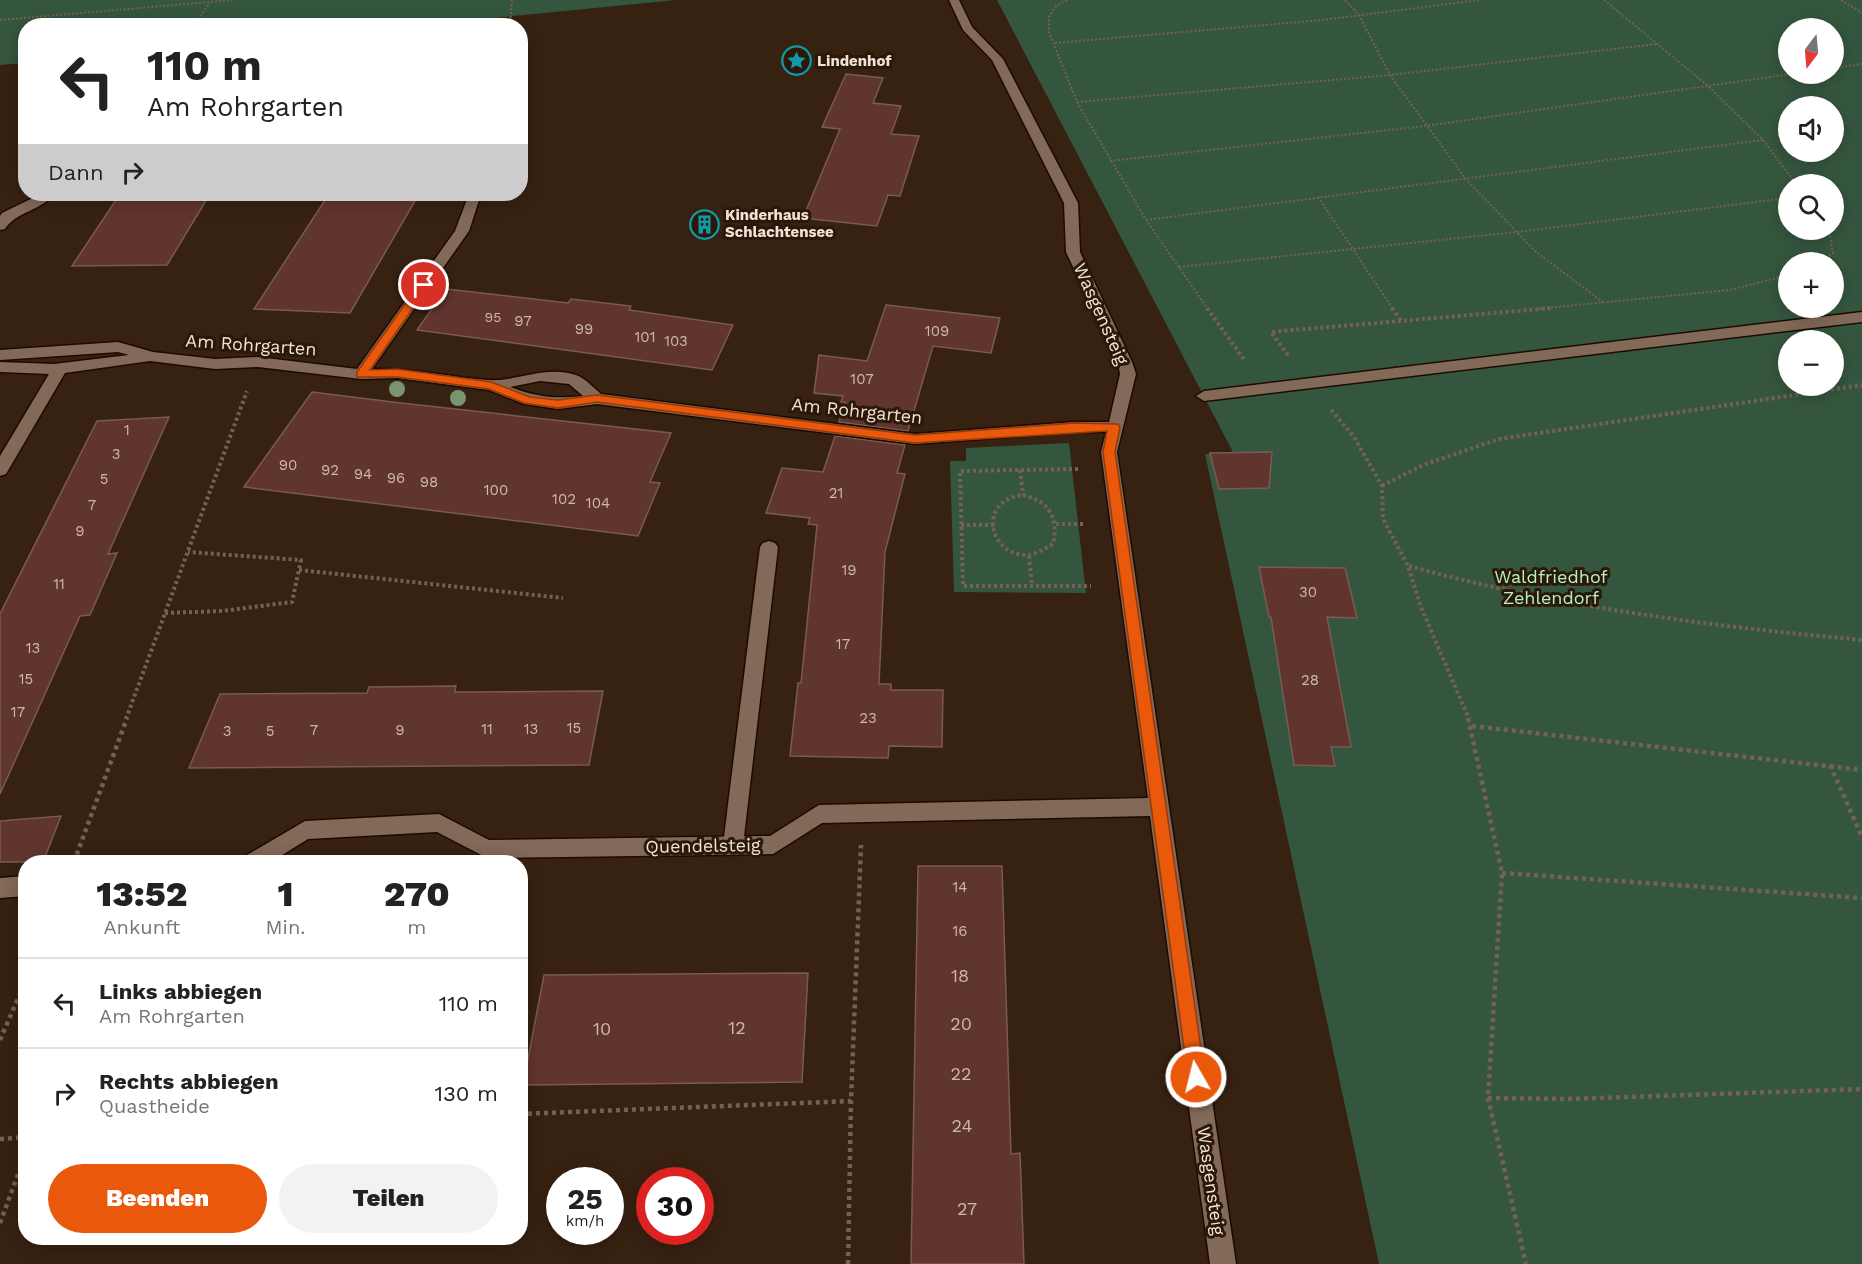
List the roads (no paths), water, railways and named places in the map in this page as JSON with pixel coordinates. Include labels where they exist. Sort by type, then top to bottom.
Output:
[{"type":"street","name":"Wasgensteig","points":[[954,0],[967,28],[996,59],[1071,203],[1073,252],[1125,362],[1128,374],[1109,452],[1222,1264]]},
{"type":"street","points":[[0,226],[7,216],[38,201]]},
{"type":"street","points":[[361,374],[462,231],[473,201]]},
{"type":"street","points":[[1204,396],[1862,317]]},
{"type":"street","name":"Am Rohrgarten","points":[[0,355],[118,347],[152,357],[214,364],[258,362],[361,374],[397,373],[491,385],[529,400],[558,404],[597,399],[915,439],[1114,427]]},
{"type":"street","name":"Am Rohrgarten","points":[[0,367],[16,370],[60,368],[152,357]]},
{"type":"street","points":[[0,470],[60,368]]},
{"type":"street","name":"Am Rohrgarten","points":[[491,385],[540,376],[573,379],[597,399]]},
{"type":"street","points":[[733,845],[769,547]]},
{"type":"street","name":"Quendelsteig","points":[[265,855],[305,830],[439,823],[488,849],[773,845],[819,814],[1159,807]]},
{"type":"street","points":[[0,888],[18,887]]},
{"type":"place","name":"Lindenhof","points":[[796,61]]},
{"type":"place","name":"Kinderhaus Schlachtensee","points":[[704,224]]},
{"type":"park label","name":"Waldfriedhof Zehlendorf","points":[[1551,587]]}]
